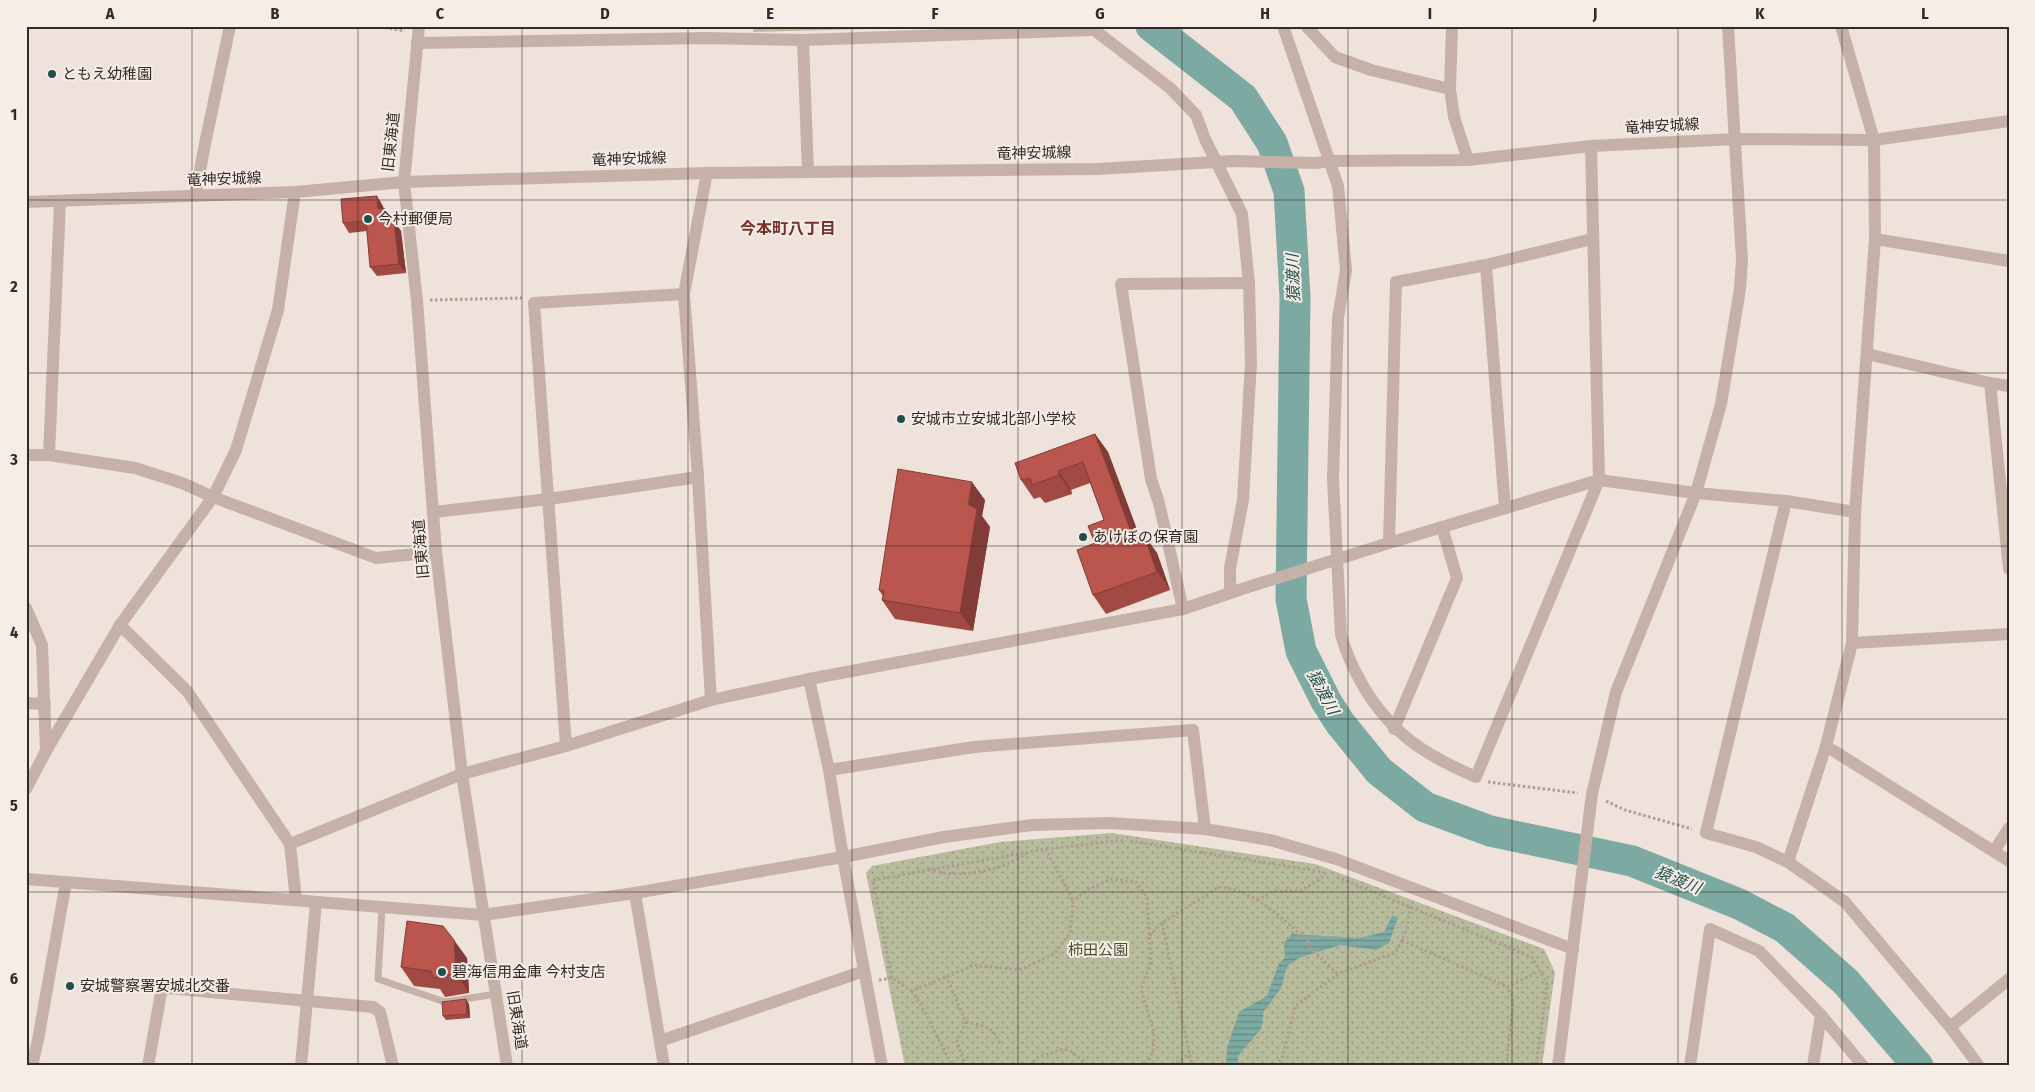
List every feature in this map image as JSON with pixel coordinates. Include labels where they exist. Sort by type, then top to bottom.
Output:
[{"type":"street","points":[[196,196],[230,26]]},
{"type":"street","points":[[1283,26],[1322,162],[1338,186],[1346,270],[1338,318],[1331,561],[1341,635],[1346,656],[1371,700],[1394,729],[1418,747],[1446,764],[1476,777],[1599,480],[1591,146]]},
{"type":"street","points":[[1306,26],[1335,57],[1371,70],[1450,89]]},
{"type":"street","points":[[1452,26],[1450,89],[1454,117],[1468,160]]},
{"type":"street","points":[[1558,1066],[1591,800],[1616,692],[1696,493],[1721,404],[1740,289],[1742,259],[1728,26]]},
{"type":"street","points":[[1788,862],[1826,746],[1852,643],[1855,512],[1875,239],[1874,140],[1841,26]]},
{"type":"street","points":[[418,34],[707,32],[803,40],[1091,28],[1170,88],[1196,115],[1205,139],[1242,214],[1249,283],[1251,362],[1243,500],[1230,568],[1230,592]]},
{"type":"street","name":"旧東海道","points":[[418,34],[404,182],[417,301],[436,552],[462,774],[507,1066]]},
{"type":"street","points":[[803,40],[808,172]]},
{"type":"street","name":"竜神安城線","points":[[26,202],[295,192],[404,182],[707,173],[1097,169],[1233,161],[1468,160],[1591,146],[1736,139],[1874,140],[2009,121]]},
{"type":"street","points":[[707,173],[684,294],[698,477],[711,700]]},
{"type":"street","points":[[26,789],[120,624],[213,496],[236,450],[278,310],[295,192]]},
{"type":"street","points":[[49,455],[60,202]]},
{"type":"street","points":[[1389,543],[1396,282],[1486,265],[1592,239]]},
{"type":"street","points":[[1875,239],[2009,261]]},
{"type":"street","points":[[1486,265],[1505,508]]},
{"type":"street","points":[[1183,609],[1159,503],[1151,478],[1121,284],[1249,283]]},
{"type":"street","points":[[566,746],[534,303],[684,294]]},
{"type":"street","points":[[1867,354],[1990,384],[2009,386]]},
{"type":"street","points":[[1990,384],[2009,569]]},
{"type":"street","points":[[26,456],[49,455],[136,468],[182,482],[213,496],[376,558],[436,552]]},
{"type":"street","points":[[434,512],[549,499],[698,477]]},
{"type":"street","points":[[290,844],[462,774],[566,746],[711,700],[808,679],[1183,609],[1230,592],[1599,480],[1696,493],[1786,501],[1855,512]]},
{"type":"street","points":[[1786,501],[1706,833],[1756,846],[1788,862],[1845,902],[1950,1027],[1979,1066]]},
{"type":"street","points":[[1394,729],[1458,578],[1442,527]]},
{"type":"street","points":[[26,608],[42,645],[46,751]]},
{"type":"street","points":[[120,624],[187,691],[290,844],[296,900]]},
{"type":"street","points":[[1852,643],[2009,634]]},
{"type":"street","points":[[808,679],[829,770],[843,857],[882,1066]]},
{"type":"street","points":[[26,703],[44,704]]},
{"type":"street","points":[[829,770],[974,747],[1193,730],[1206,829]]},
{"type":"street","points":[[1826,746],[2009,861]]},
{"type":"street","points":[[26,879],[483,915],[635,893],[843,857],[944,837],[1032,825],[1109,823],[1206,829],[1270,840],[1336,859],[1573,949]]},
{"type":"street","points":[[1994,851],[2009,828]]},
{"type":"street","points":[[32,1066],[66,882]]},
{"type":"street","points":[[635,893],[664,1066]]},
{"type":"street","points":[[301,1066],[316,903]]},
{"type":"street","points":[[1690,1066],[1710,930],[1759,951],[1822,1015],[1863,1066]]},
{"type":"street","points":[[660,1040],[865,976]]},
{"type":"street","points":[[1950,1027],[2009,979]]},
{"type":"street","points":[[148,1066],[161,993],[167,988],[373,1007],[380,1012],[393,1066]]},
{"type":"street","points":[[1813,1066],[1822,1015]]},
{"type":"lane","points":[[382,908],[378,979],[445,1002],[496,994]]},
{"type":"path","points":[[375,26],[418,34]]},
{"type":"path","points":[[417,301],[526,298],[534,303]]},
{"type":"path","points":[[892,978],[873,880],[1046,849],[1126,840],[1326,872],[1532,957],[1547,984],[1536,1066]]},
{"type":"path","points":[[912,992],[974,965],[1019,970],[1053,955],[1070,933],[1074,901],[1046,849]]},
{"type":"path","points":[[929,869],[940,873],[974,873],[1013,862],[1028,852]]},
{"type":"path","points":[[1256,900],[1274,891],[1300,891],[1319,880],[1336,859]]},
{"type":"path","points":[[1074,901],[1089,889],[1112,879],[1136,882],[1147,897],[1152,961],[1141,990],[1154,1032],[1153,1052],[1144,1066]]},
{"type":"path","points":[[1150,937],[1162,924],[1219,887],[1229,888],[1264,903],[1310,943],[1308,946],[1338,974]]},
{"type":"path","points":[[1276,1066],[1283,1056],[1295,1006],[1338,974],[1396,952],[1407,929],[1410,907]]},
{"type":"path","points":[[1162,924],[1192,1066]]},
{"type":"path","points":[[1402,940],[1508,987],[1512,996],[1513,1006],[1506,1066]]},
{"type":"path","points":[[1508,987],[1540,971]]},
{"type":"path","points":[[865,976],[892,978],[912,992],[928,1016],[952,1066]]},
{"type":"path","points":[[946,976],[966,1022],[957,1041],[964,1062],[961,1066]]},
{"type":"path","points":[[966,1022],[985,1026],[996,1033],[1000,1044]]},
{"type":"path","points":[[1030,1066],[1037,1058],[1062,1048],[1072,1052],[1089,1066]]},
{"type":"path","points":[[1173,1066],[1190,1053]]},
{"type":"green space","points":[[754,26],[977,26],[753,32]]},
{"type":"green space","name":"柿田公園","points":[[1112,833],[1315,864],[1544,949],[1555,972],[1542,1066],[905,1066],[866,873],[872,866],[1000,842]]},
{"type":"water","points":[[1392,916],[1398,917],[1389,943],[1376,950],[1340,945],[1299,958],[1287,966],[1281,988],[1264,1011],[1261,1029],[1238,1056],[1238,1066],[1226,1066],[1227,1048],[1239,1012],[1267,996],[1279,963],[1285,958],[1284,943],[1292,934],[1359,938],[1384,932]]},
{"type":"building","points":[[377,196],[378,209],[384,208],[385,222],[394,221],[399,264],[370,267],[366,221],[343,223],[341,199]]},
{"type":"building","points":[[1095,434],[1132,534],[1137,532],[1138,537],[1144,535],[1157,572],[1093,595],[1077,550],[1095,543],[1088,526],[1104,520],[1083,462],[1058,471],[1059,475],[1032,485],[1030,478],[1021,480],[1015,463]]},
{"type":"building","points":[[898,469],[972,482],[968,504],[977,509],[960,613],[882,600],[884,591],[879,590]]},
{"type":"building","points":[[407,921],[443,926],[454,940],[456,974],[433,978],[431,971],[401,967]]},
{"type":"building","points":[[466,999],[467,1014],[443,1016],[442,1002]]},
{"type":"waterway","name":"猿渡川","points":[[1151,26],[1243,98],[1272,143],[1289,191],[1295,297],[1291,599],[1301,651],[1326,701],[1340,723],[1379,771],[1425,807],[1490,831],[1632,861],[1739,904],[1785,928],[1846,982],[1918,1066]]},
{"type":"place","name":"ともえ幼稚園","points":[[52,74]]},
{"type":"place","name":"今村郵便局","points":[[368,219]]},
{"type":"place","name":"安城市立安城北部小学校","points":[[901,419]]},
{"type":"place","name":"あけぼの保育園","points":[[1083,537]]},
{"type":"place","name":"碧海信用金庫 今村支店","points":[[442,972]]},
{"type":"place","name":"安城警察署安城北交番","points":[[70,986]]},
{"type":"district","name":"今本町八丁目","points":[[788,228]]}]
